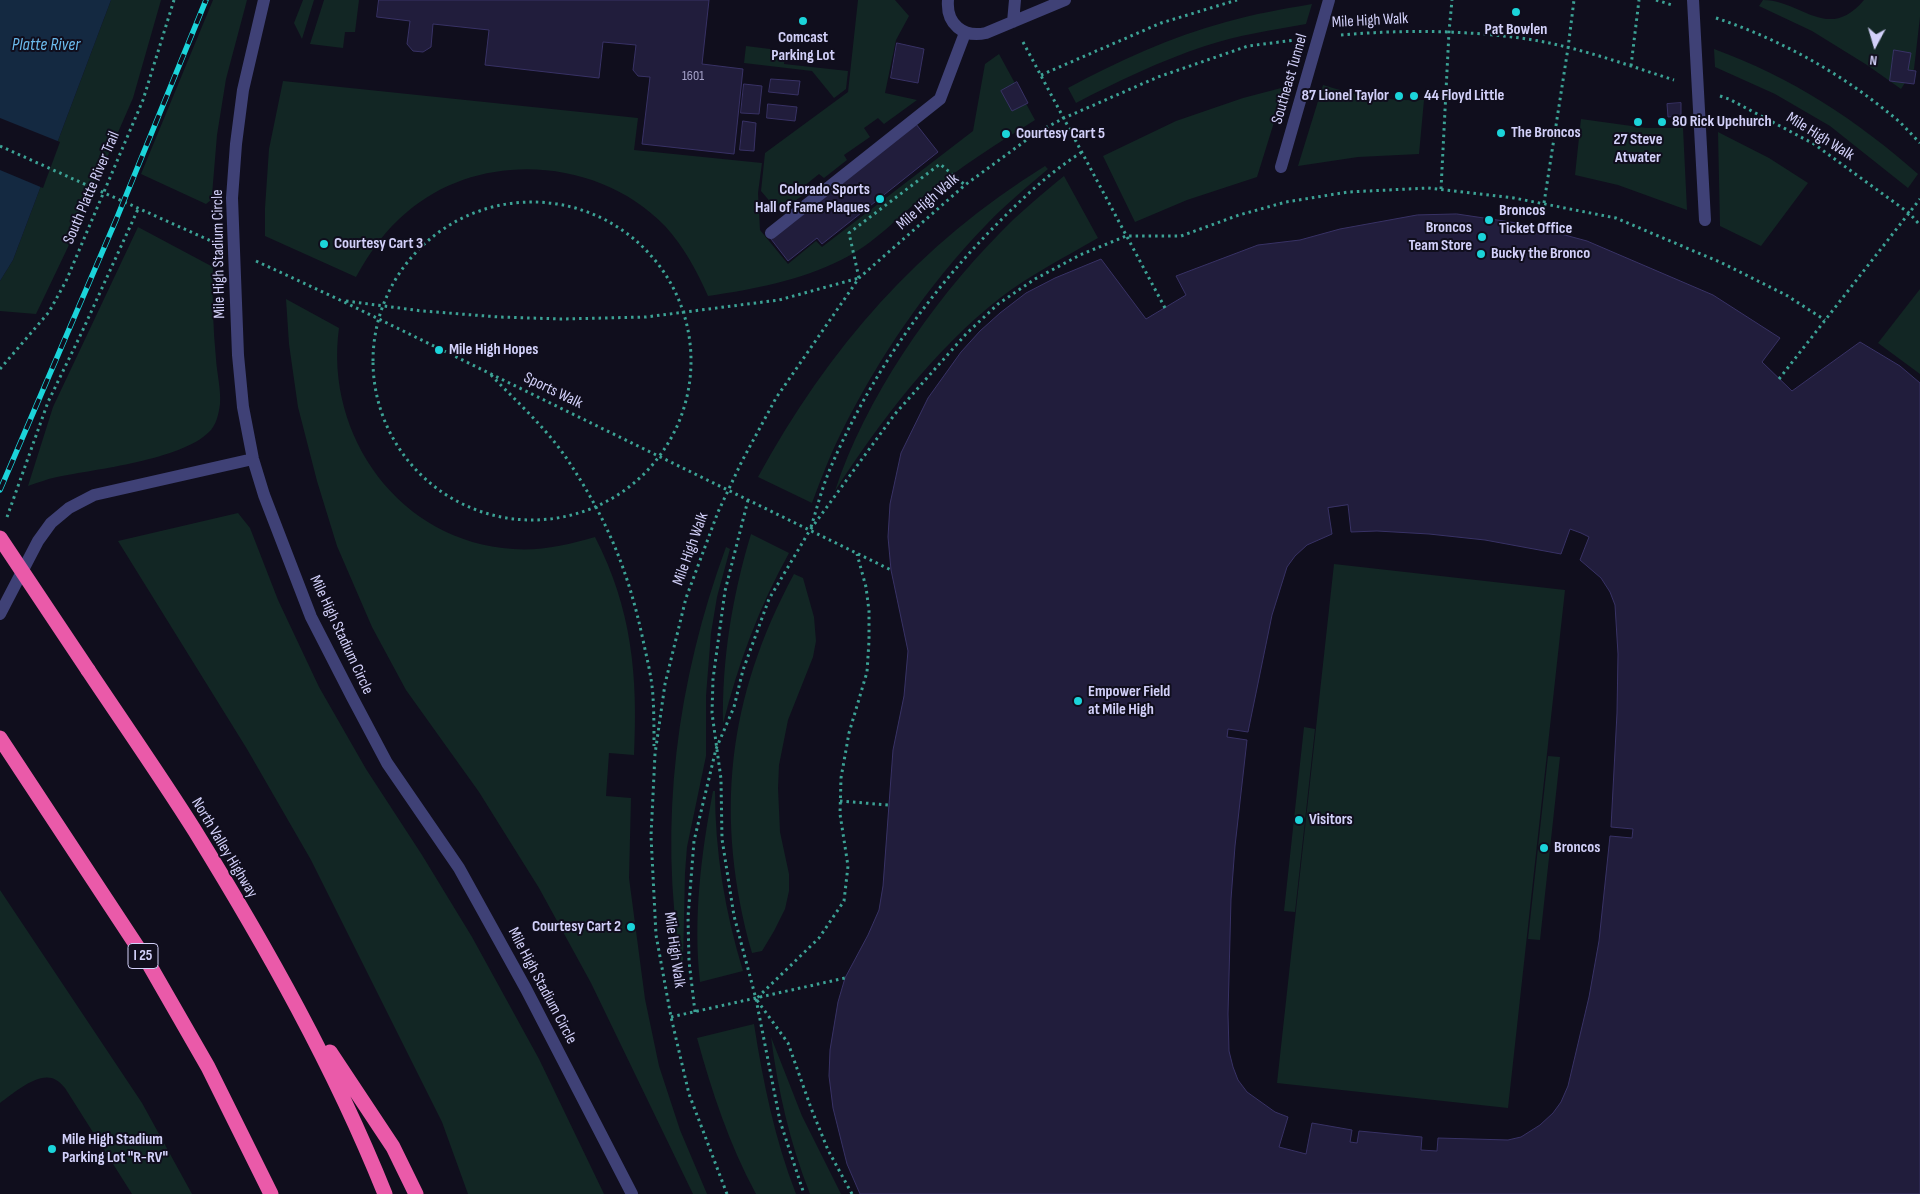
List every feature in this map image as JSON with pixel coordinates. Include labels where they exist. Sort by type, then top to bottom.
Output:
[{"type":"highway","name":"North Valley Highway","points":[[0,538],[195,831],[285,984],[325,1059],[369,1153],[385,1194]]},
{"type":"highway","name":"I 25","points":[[0,738],[150,966],[208,1067],[239,1126],[271,1194]]},
{"type":"highway","points":[[285,984],[393,1147],[416,1194]]},
{"type":"highway","points":[[239,1126],[260,1194]]},
{"type":"street","name":"Mile High Stadium Circle","points":[[264,0],[243,90],[232,198],[239,364],[243,407],[253,459],[264,495],[311,617],[352,697],[387,763],[459,868],[531,997],[632,1194]]},
{"type":"street","points":[[948,0],[950,18],[954,24],[965,33],[974,35],[986,33],[1064,0]]},
{"type":"street","points":[[1012,22],[1015,0]]},
{"type":"street","name":"Southeast Tunnel","points":[[1281,167],[1330,0]]},
{"type":"street","points":[[1693,5],[1705,220]]},
{"type":"street","points":[[771,233],[940,99],[965,33]]},
{"type":"street","points":[[0,614],[38,541],[51,523],[69,508],[94,495],[253,459]]},
{"type":"path","name":"South Platte River Trail","points":[[0,369],[49,312],[66,281],[143,100],[174,0]]},
{"type":"path","points":[[1041,75],[1161,24],[1237,0]]},
{"type":"path","points":[[1441,189],[1452,0]]},
{"type":"path","points":[[1544,203],[1574,0]]},
{"type":"path","points":[[1631,66],[1639,0]]},
{"type":"path","points":[[1656,0],[1693,5],[1800,54],[1848,83],[1891,114],[1920,143]]},
{"type":"path","points":[[1012,22],[1165,308]]},
{"type":"path","name":"Mile High Walk","points":[[727,1194],[689,1094],[671,1017],[656,935],[651,836],[655,754],[665,684],[686,598],[718,512],[742,461],[776,398],[859,278],[965,185],[1036,133],[1064,118],[1158,77],[1248,46],[1384,31],[1449,32],[1514,37],[1568,48],[1729,98],[1814,144],[1909,213],[1920,225]]},
{"type":"path","points":[[0,146],[104,191]]},
{"type":"path","points":[[810,530],[829,470],[853,421],[912,323],[973,248],[1025,196],[1057,168],[1082,152]]},
{"type":"path","points":[[382,306],[499,317],[562,319],[646,317],[779,300],[859,278],[849,233],[940,164],[965,185]]},
{"type":"path","points":[[695,1012],[689,962],[688,917],[694,841],[716,749],[734,707],[744,670],[769,599],[810,530],[895,414],[966,334],[998,304],[1035,280],[1080,255],[1126,236],[1181,236],[1238,215],[1286,202],[1348,192],[1428,188],[1470,191],[1544,203],[1616,218],[1662,236],[1786,295],[1825,320]]},
{"type":"path","points":[[1780,379],[1920,199]]},
{"type":"path","points":[[542,201],[592,212],[635,238],[668,276],[684,312],[688,323],[692,374],[680,423],[654,466],[614,499],[564,518],[509,519],[457,503],[414,470],[384,424],[371,371],[377,318],[382,306],[400,268],[438,230],[488,206],[542,201]]},
{"type":"path","points":[[7,519],[48,402],[139,207]]},
{"type":"path","name":"Sports Walk","points":[[382,306],[340,300],[891,570]]},
{"type":"path","points":[[489,373],[539,424],[559,449],[596,506],[616,546],[638,614],[653,695],[655,754]]},
{"type":"path","points":[[748,500],[732,559],[716,646],[712,713],[721,779],[722,838],[727,881],[734,916],[756,999],[763,1043],[780,1121],[804,1194]]},
{"type":"path","points":[[756,999],[820,938],[844,900],[848,866],[840,814],[841,778],[849,733],[866,672],[870,641],[866,587],[857,553]]},
{"type":"path","points":[[840,801],[888,805]]},
{"type":"path","points":[[671,1017],[845,978]]},
{"type":"path","points":[[756,999],[788,1043],[828,1150],[852,1194]]},
{"type":"green space","points":[[111,0],[161,0],[133,98],[68,247],[36,314],[0,311],[0,281],[13,260]]},
{"type":"green space","points":[[213,0],[247,0],[226,79],[217,135],[212,195],[211,200],[206,204],[141,174]]},
{"type":"green space","points":[[303,0],[314,0],[302,39],[294,23]]},
{"type":"green space","points":[[324,0],[359,0],[355,32],[345,32],[343,48],[310,44]]},
{"type":"green space","points":[[858,0],[895,0],[909,16],[896,40],[885,93],[917,100],[884,124],[878,118],[864,128],[870,137],[844,155],[847,160],[824,178],[819,174],[798,191],[802,196],[779,212],[761,191],[765,153],[848,92]]},
{"type":"green space","points":[[1763,0],[1777,2],[1826,19],[1838,18],[1851,12],[1864,0],[1920,0],[1914,69],[1901,89],[1867,65],[1812,31],[1759,6]]},
{"type":"green space","points":[[1312,4],[1306,24],[1242,36],[1205,46],[1139,72],[1076,103],[1068,88],[1125,59],[1205,28],[1247,17]]},
{"type":"green space","points":[[746,46],[786,51],[784,64],[848,71],[846,89],[834,98],[812,71],[744,63]]},
{"type":"green space","points":[[1714,49],[1770,73],[1822,102],[1895,154],[1918,174],[1908,188],[1830,126],[1775,94],[1715,67]]},
{"type":"green space","points":[[999,54],[1035,120],[954,173],[865,246],[841,260],[793,279],[708,296],[695,268],[678,242],[665,226],[638,203],[607,186],[574,175],[539,170],[503,171],[469,178],[436,192],[407,212],[392,226],[372,250],[356,277],[265,236],[269,149],[283,81],[638,118],[634,150],[762,163],[758,193],[760,230],[788,264],[816,241],[822,247],[973,131],[985,64]]},
{"type":"green space","points":[[1323,85],[1373,97],[1398,100],[1424,100],[1419,154],[1358,157],[1298,166]]},
{"type":"green space","points":[[1285,87],[1257,177],[1187,200],[1135,222],[1103,156],[1176,121],[1243,98]]},
{"type":"green space","points":[[1581,119],[1646,128],[1683,128],[1687,210],[1618,185],[1575,175]]},
{"type":"green space","points":[[1718,132],[1769,158],[1808,183],[1761,246],[1720,226]]},
{"type":"green space","points":[[1045,166],[1048,169],[1001,210],[964,248],[906,323],[871,377],[841,433],[812,503],[758,477],[815,385],[847,342],[881,302],[918,264],[957,229],[999,196]]},
{"type":"green space","points":[[1064,176],[1098,238],[1048,266],[1011,290],[976,318],[953,340],[931,363],[890,413],[835,491],[848,456],[882,387],[925,321],[949,290],[999,234]]},
{"type":"green space","points":[[138,227],[213,267],[213,324],[220,398],[219,411],[215,423],[209,432],[196,442],[179,450],[115,467],[57,477],[28,486],[53,407]]},
{"type":"green space","points":[[1920,289],[1920,374],[1878,343]]},
{"type":"green space","points":[[286,299],[339,328],[338,368],[344,407],[358,444],[378,476],[404,504],[436,527],[472,542],[513,549],[534,549],[575,543],[595,537],[617,590],[625,617],[630,643],[635,698],[634,755],[609,753],[606,796],[631,798],[629,878],[645,999],[659,1066],[680,1130],[707,1194],[693,1194],[591,983],[539,888],[479,792],[406,690],[372,627],[337,546],[317,481],[298,407],[289,344]]},
{"type":"green space","points":[[238,513],[250,528],[278,600],[319,687],[366,769],[472,937],[539,1059],[604,1194],[468,1194],[442,1122],[311,860],[247,749],[118,541]]},
{"type":"green space","points":[[751,534],[789,553],[768,594],[750,636],[723,724],[726,652],[738,581]]},
{"type":"green space","points":[[726,547],[730,549],[717,597],[711,633],[706,696],[706,756],[687,847],[683,963],[681,963],[674,910],[671,857],[676,752],[684,700],[695,649]]},
{"type":"green space","points":[[1334,564],[1565,590],[1508,1108],[1277,1083]]},
{"type":"green space","points":[[794,574],[803,578],[814,617],[816,641],[813,657],[788,720],[779,765],[780,832],[789,874],[789,891],[785,909],[774,931],[762,951],[752,953],[740,903],[733,854],[731,806],[734,759],[741,713],[754,666],[771,620]]},
{"type":"green space","name":"Visitors","points":[[1304,727],[1315,729],[1295,912],[1284,911]]},
{"type":"green space","name":"Broncos","points":[[1548,756],[1560,757],[1540,940],[1528,939]]},
{"type":"green space","points":[[713,791],[715,791],[715,814],[722,882],[731,927],[743,971],[700,982],[697,934],[699,886]]},
{"type":"green space","points":[[0,890],[142,1103],[192,1194],[132,1194],[65,1088],[56,1080],[42,1078],[26,1084],[0,1103]]},
{"type":"green space","points":[[754,1024],[770,1110],[796,1194],[756,1194],[722,1118],[697,1038]]},
{"type":"green space","points":[[771,1037],[802,1116],[841,1194],[810,1194],[796,1156],[786,1117]]},
{"type":"water","name":"Platte River","points":[[0,0],[111,0],[13,260],[0,281]]},
{"type":"pier","points":[[0,118],[60,142],[43,188],[0,170]]},
{"type":"building","points":[[379,0],[709,0],[702,64],[743,69],[734,154],[642,144],[650,77],[638,76],[633,70],[636,45],[603,42],[599,78],[485,65],[489,30],[433,24],[431,47],[423,52],[413,51],[407,44],[410,21],[377,17]]},
{"type":"building","points":[[897,43],[924,49],[918,83],[891,78]]},
{"type":"building","points":[[1894,50],[1911,53],[1908,70],[1916,71],[1914,84],[1890,81]]},
{"type":"building","points":[[771,79],[800,81],[798,95],[769,92]]},
{"type":"building","points":[[1017,82],[1028,103],[1012,111],[1001,91]]},
{"type":"building","points":[[744,84],[762,86],[759,114],[741,113]]},
{"type":"building","points":[[1681,103],[1681,116],[1668,117],[1667,104]]},
{"type":"building","points":[[768,104],[797,107],[795,121],[767,118]]},
{"type":"building","points":[[743,121],[756,123],[754,151],[740,150]]},
{"type":"building","points":[[916,124],[938,152],[822,244],[817,238],[788,261],[771,239]]},
{"type":"building","name":"Empower Field at Mile High","points":[[1457,214],[1524,224],[1587,241],[1713,295],[1780,338],[1762,362],[1792,391],[1860,342],[1900,366],[1920,383],[1920,1194],[860,1194],[847,1164],[833,1108],[829,1076],[830,1050],[838,1002],[845,978],[879,910],[883,886],[893,750],[904,696],[908,651],[891,570],[888,537],[890,504],[901,453],[928,398],[961,352],[1000,313],[1026,293],[1055,278],[1101,259],[1146,319],[1186,295],[1176,276],[1258,245],[1300,240],[1340,229],[1417,215]],"holes":[[[1348,505],[1351,532],[1377,531],[1429,534],[1485,540],[1561,554],[1570,529],[1589,537],[1580,560],[1601,578],[1610,592],[1615,605],[1618,654],[1617,713],[1611,827],[1633,829],[1632,838],[1610,836],[1599,941],[1589,997],[1568,1086],[1561,1102],[1553,1113],[1540,1125],[1521,1137],[1508,1140],[1438,1138],[1437,1151],[1421,1150],[1422,1137],[1359,1131],[1357,1143],[1350,1142],[1352,1130],[1312,1123],[1306,1154],[1279,1147],[1288,1117],[1275,1112],[1247,1092],[1238,1080],[1233,1067],[1229,1051],[1228,1014],[1231,899],[1247,740],[1227,737],[1228,729],[1248,732],[1272,615],[1287,567],[1307,545],[1332,534],[1328,508]]]},
{"type":"railway","points":[[0,490],[116,220],[206,0]]},
{"type":"place","name":"Pat Bowlen","points":[[1516,12]]},
{"type":"place","name":"Comcast Parking Lot","points":[[803,21]]},
{"type":"place","name":"87 Lionel Taylor","points":[[1399,96]]},
{"type":"place","name":"44 Floyd Little","points":[[1414,96]]},
{"type":"place","name":"27 Steve Atwater","points":[[1638,122]]},
{"type":"place","name":"80 Rick Upchurch","points":[[1662,122]]},
{"type":"place","name":"The Broncos","points":[[1501,133]]},
{"type":"place","name":"Courtesy Cart 5","points":[[1006,134]]},
{"type":"place","name":"Colorado Sports Hall of Fame Plaques","points":[[880,199]]},
{"type":"place","name":"Broncos Ticket Office","points":[[1489,220]]},
{"type":"place","name":"Broncos Team Store","points":[[1482,237]]},
{"type":"place","name":"Courtesy Cart 3","points":[[324,244]]},
{"type":"place","name":"Bucky the Bronco","points":[[1481,254]]},
{"type":"place","name":"Mile High Hopes","points":[[439,350]]},
{"type":"place","name":"Empower Field at Mile High","points":[[1078,701]]},
{"type":"place","name":"Visitors","points":[[1299,820]]},
{"type":"place","name":"Broncos","points":[[1544,848]]},
{"type":"place","name":"Courtesy Cart 2","points":[[631,927]]},
{"type":"place","name":"Mile High Stadium Parking Lot \"R-RV\"","points":[[52,1149]]}]
